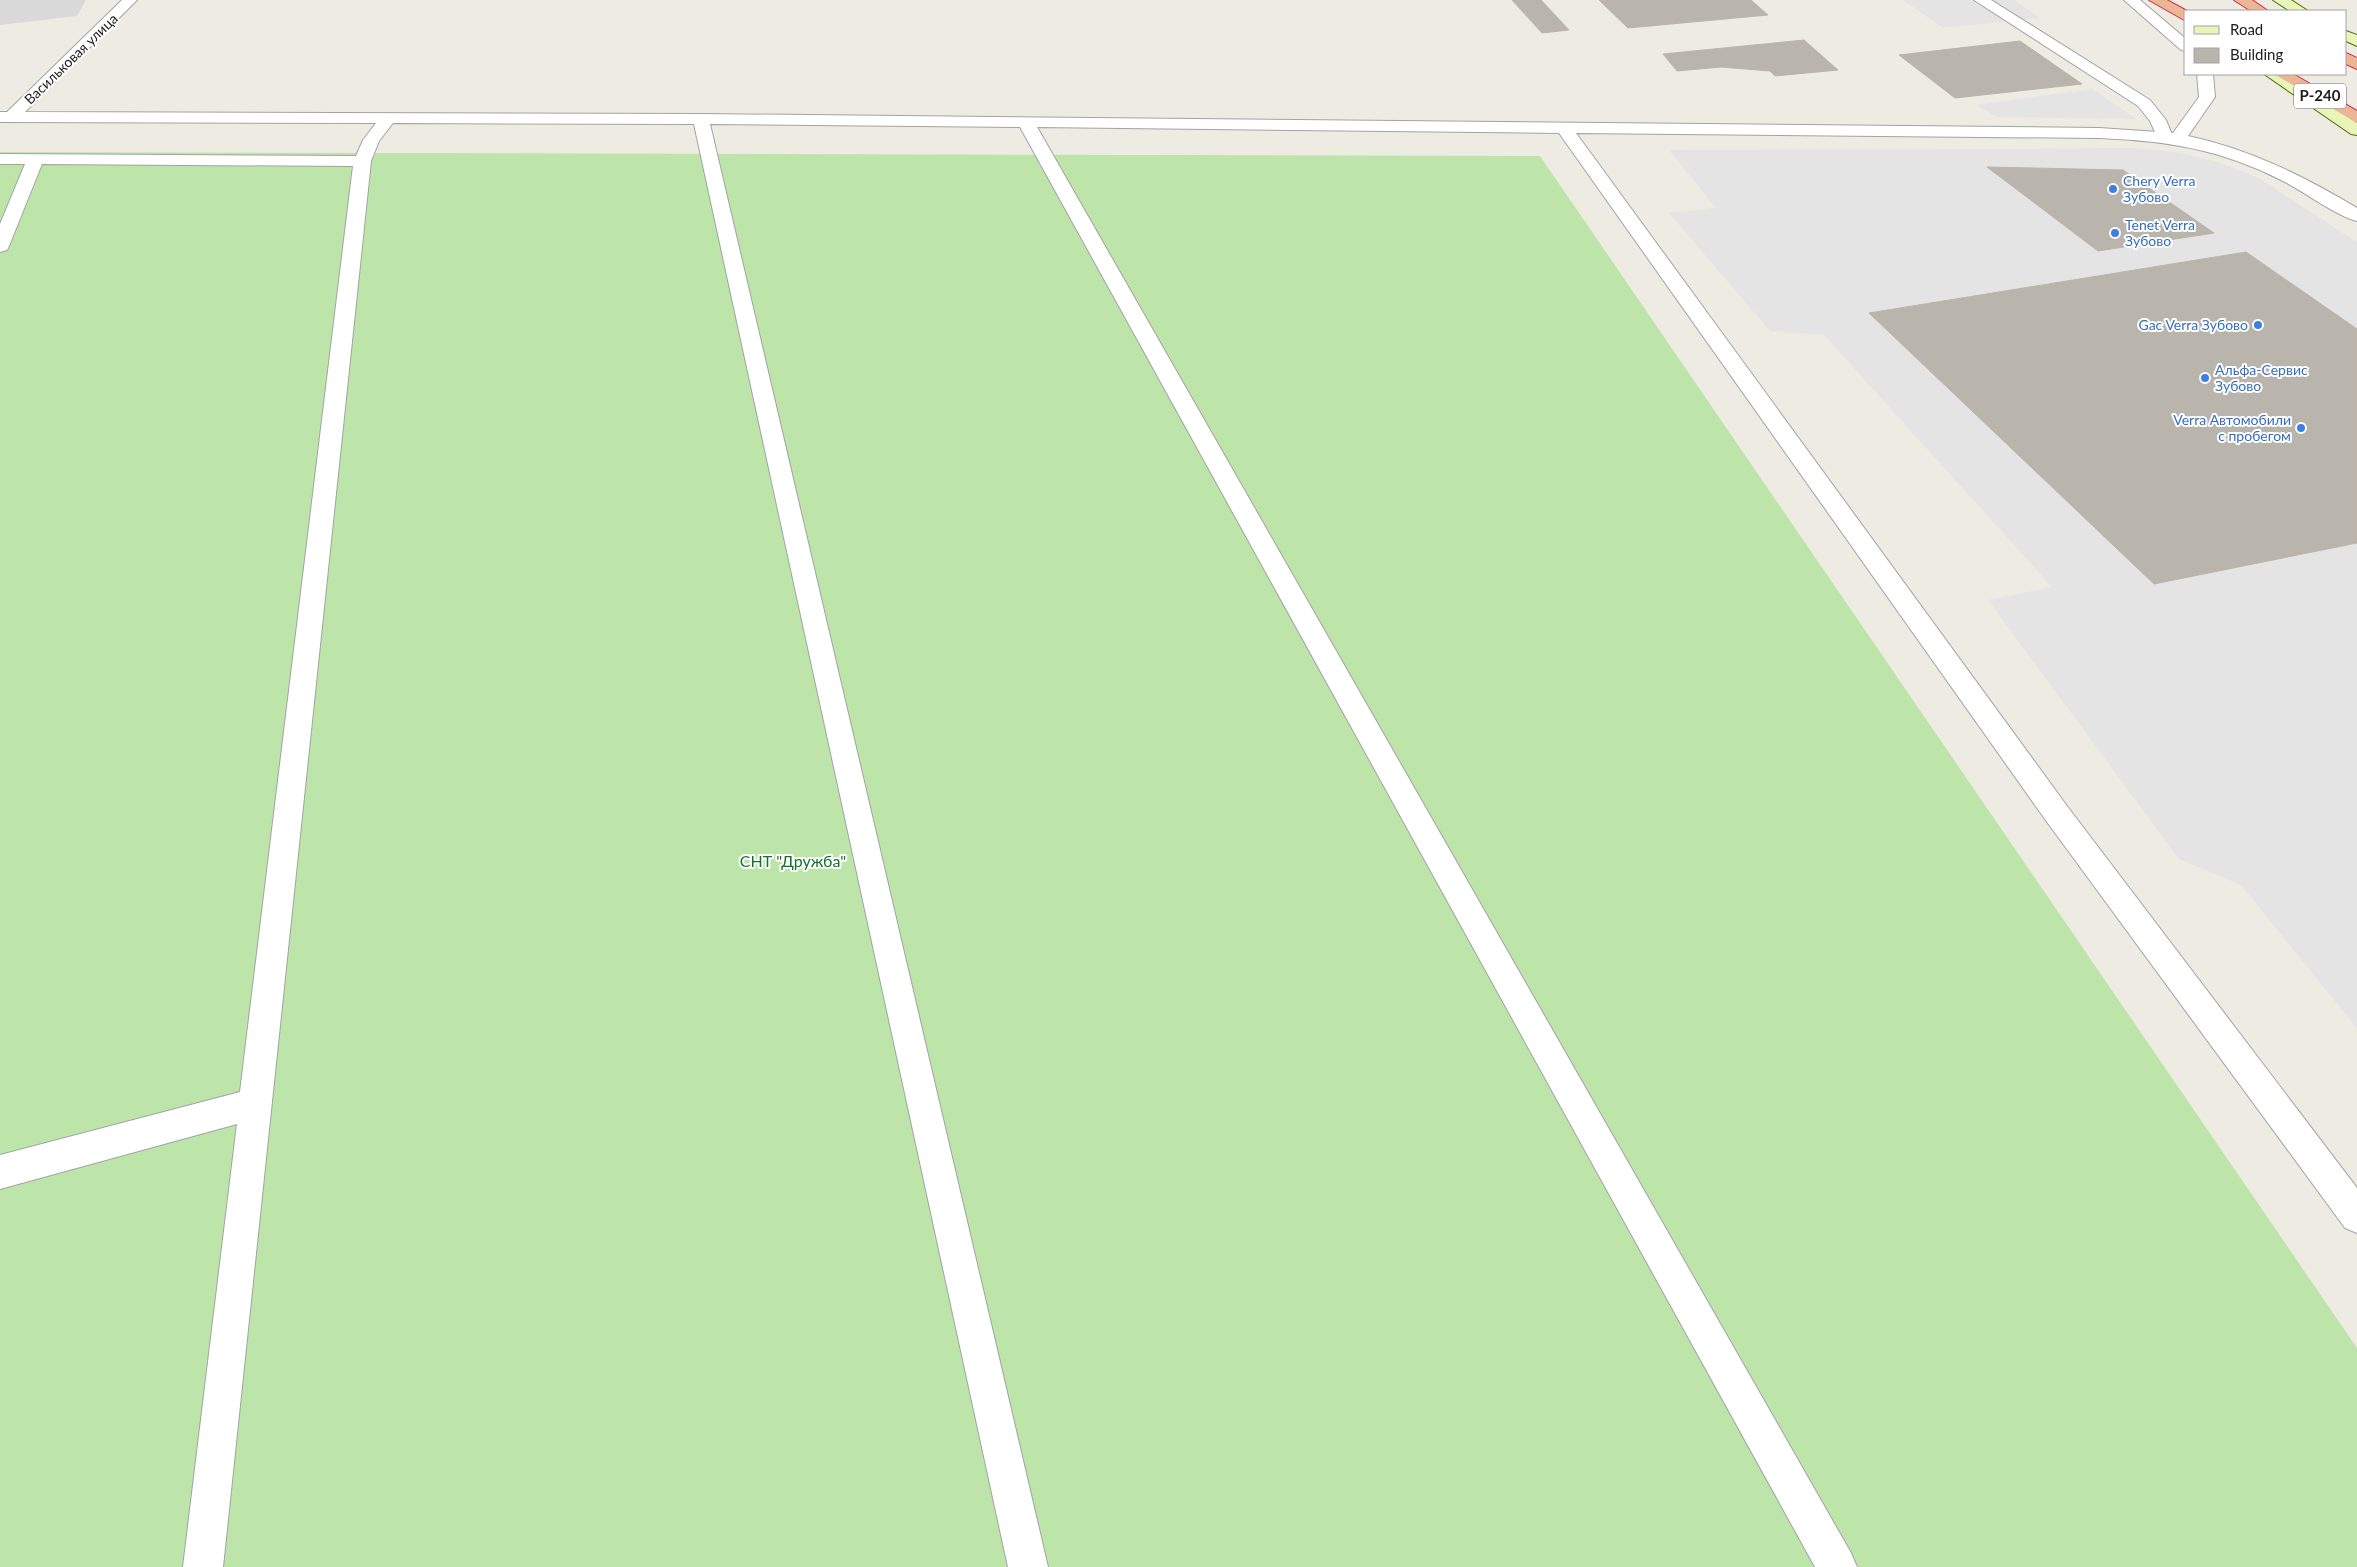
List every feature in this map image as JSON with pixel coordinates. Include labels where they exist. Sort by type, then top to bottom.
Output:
[{"type":"highway","points":[[2156,0],[2184,16]]},
{"type":"highway","points":[[2241,0],[2259,10]]},
{"type":"highway","name":"Р-240","points":[[2284,75],[2357,118]]},
{"type":"main road","points":[[2280,0],[2299,10]]},
{"type":"main road","points":[[2274,75],[2357,130]]},
{"type":"street","name":"Васильковая улица","points":[[6,117],[125,7],[130,0]]},
{"type":"street","points":[[1981,0],[2144,103],[2171,138]]},
{"type":"street","points":[[2131,0],[2184,45]]},
{"type":"street","points":[[2171,138],[2206,97],[2205,75]]},
{"type":"street","points":[[6,117],[701,119],[2098,132],[2171,138],[2240,156],[2290,176],[2357,216]]},
{"type":"street","points":[[203,1567],[362,161],[371,140],[388,118]]},
{"type":"street","points":[[701,119],[1028,1567]]},
{"type":"street","points":[[1026,123],[1837,1567]]},
{"type":"street","points":[[1564,128],[2058,814],[2357,1216]]},
{"type":"street","points":[[0,159],[362,161]]},
{"type":"street","points":[[0,246],[36,159]]},
{"type":"street","points":[[0,1172],[256,1103]]},
{"type":"shaded area","points":[[0,0],[86,0],[77,16],[0,25]]},
{"type":"shaded area","points":[[1903,0],[2014,0],[2040,18],[1943,28]]},
{"type":"shaded area","points":[[2093,89],[2136,119],[1997,117],[1976,105]]},
{"type":"shaded area","points":[[2137,148],[2182,153],[2218,162],[2257,177],[2357,242],[2357,1028],[2241,885],[2179,859],[1988,600],[2052,587],[1824,335],[1770,331],[1669,213],[1716,208],[1669,150]]},
{"type":"green space","name":"СНТ \"Дружба\"","points":[[0,152],[1540,156],[2357,1348],[2357,1567],[0,1567]]},
{"type":"building","points":[[1512,0],[1541,0],[1569,30],[1542,33]]},
{"type":"building","points":[[1599,0],[1751,0],[1768,15],[1628,28]]},
{"type":"building","points":[[1804,40],[1838,70],[1775,76],[1770,71],[1721,67],[1677,71],[1663,54]]},
{"type":"building","points":[[2020,41],[2082,84],[1955,98],[1899,55]]},
{"type":"building","points":[[1987,167],[2123,170],[2214,233],[2098,251]]},
{"type":"building","points":[[2246,252],[2357,329],[2357,543],[2154,584],[1869,313]]},
{"type":"place","name":"Chery Verra Зубово","points":[[2113,189]]},
{"type":"place","name":"Tenet Verra Зубово","points":[[2115,233]]},
{"type":"place","name":"Gac Verra Зубово","points":[[2258,325]]},
{"type":"place","name":"Альфа-Сервис Зубово","points":[[2205,378]]},
{"type":"place","name":"Verra Автомобили с пробегом","points":[[2301,428]]}]
